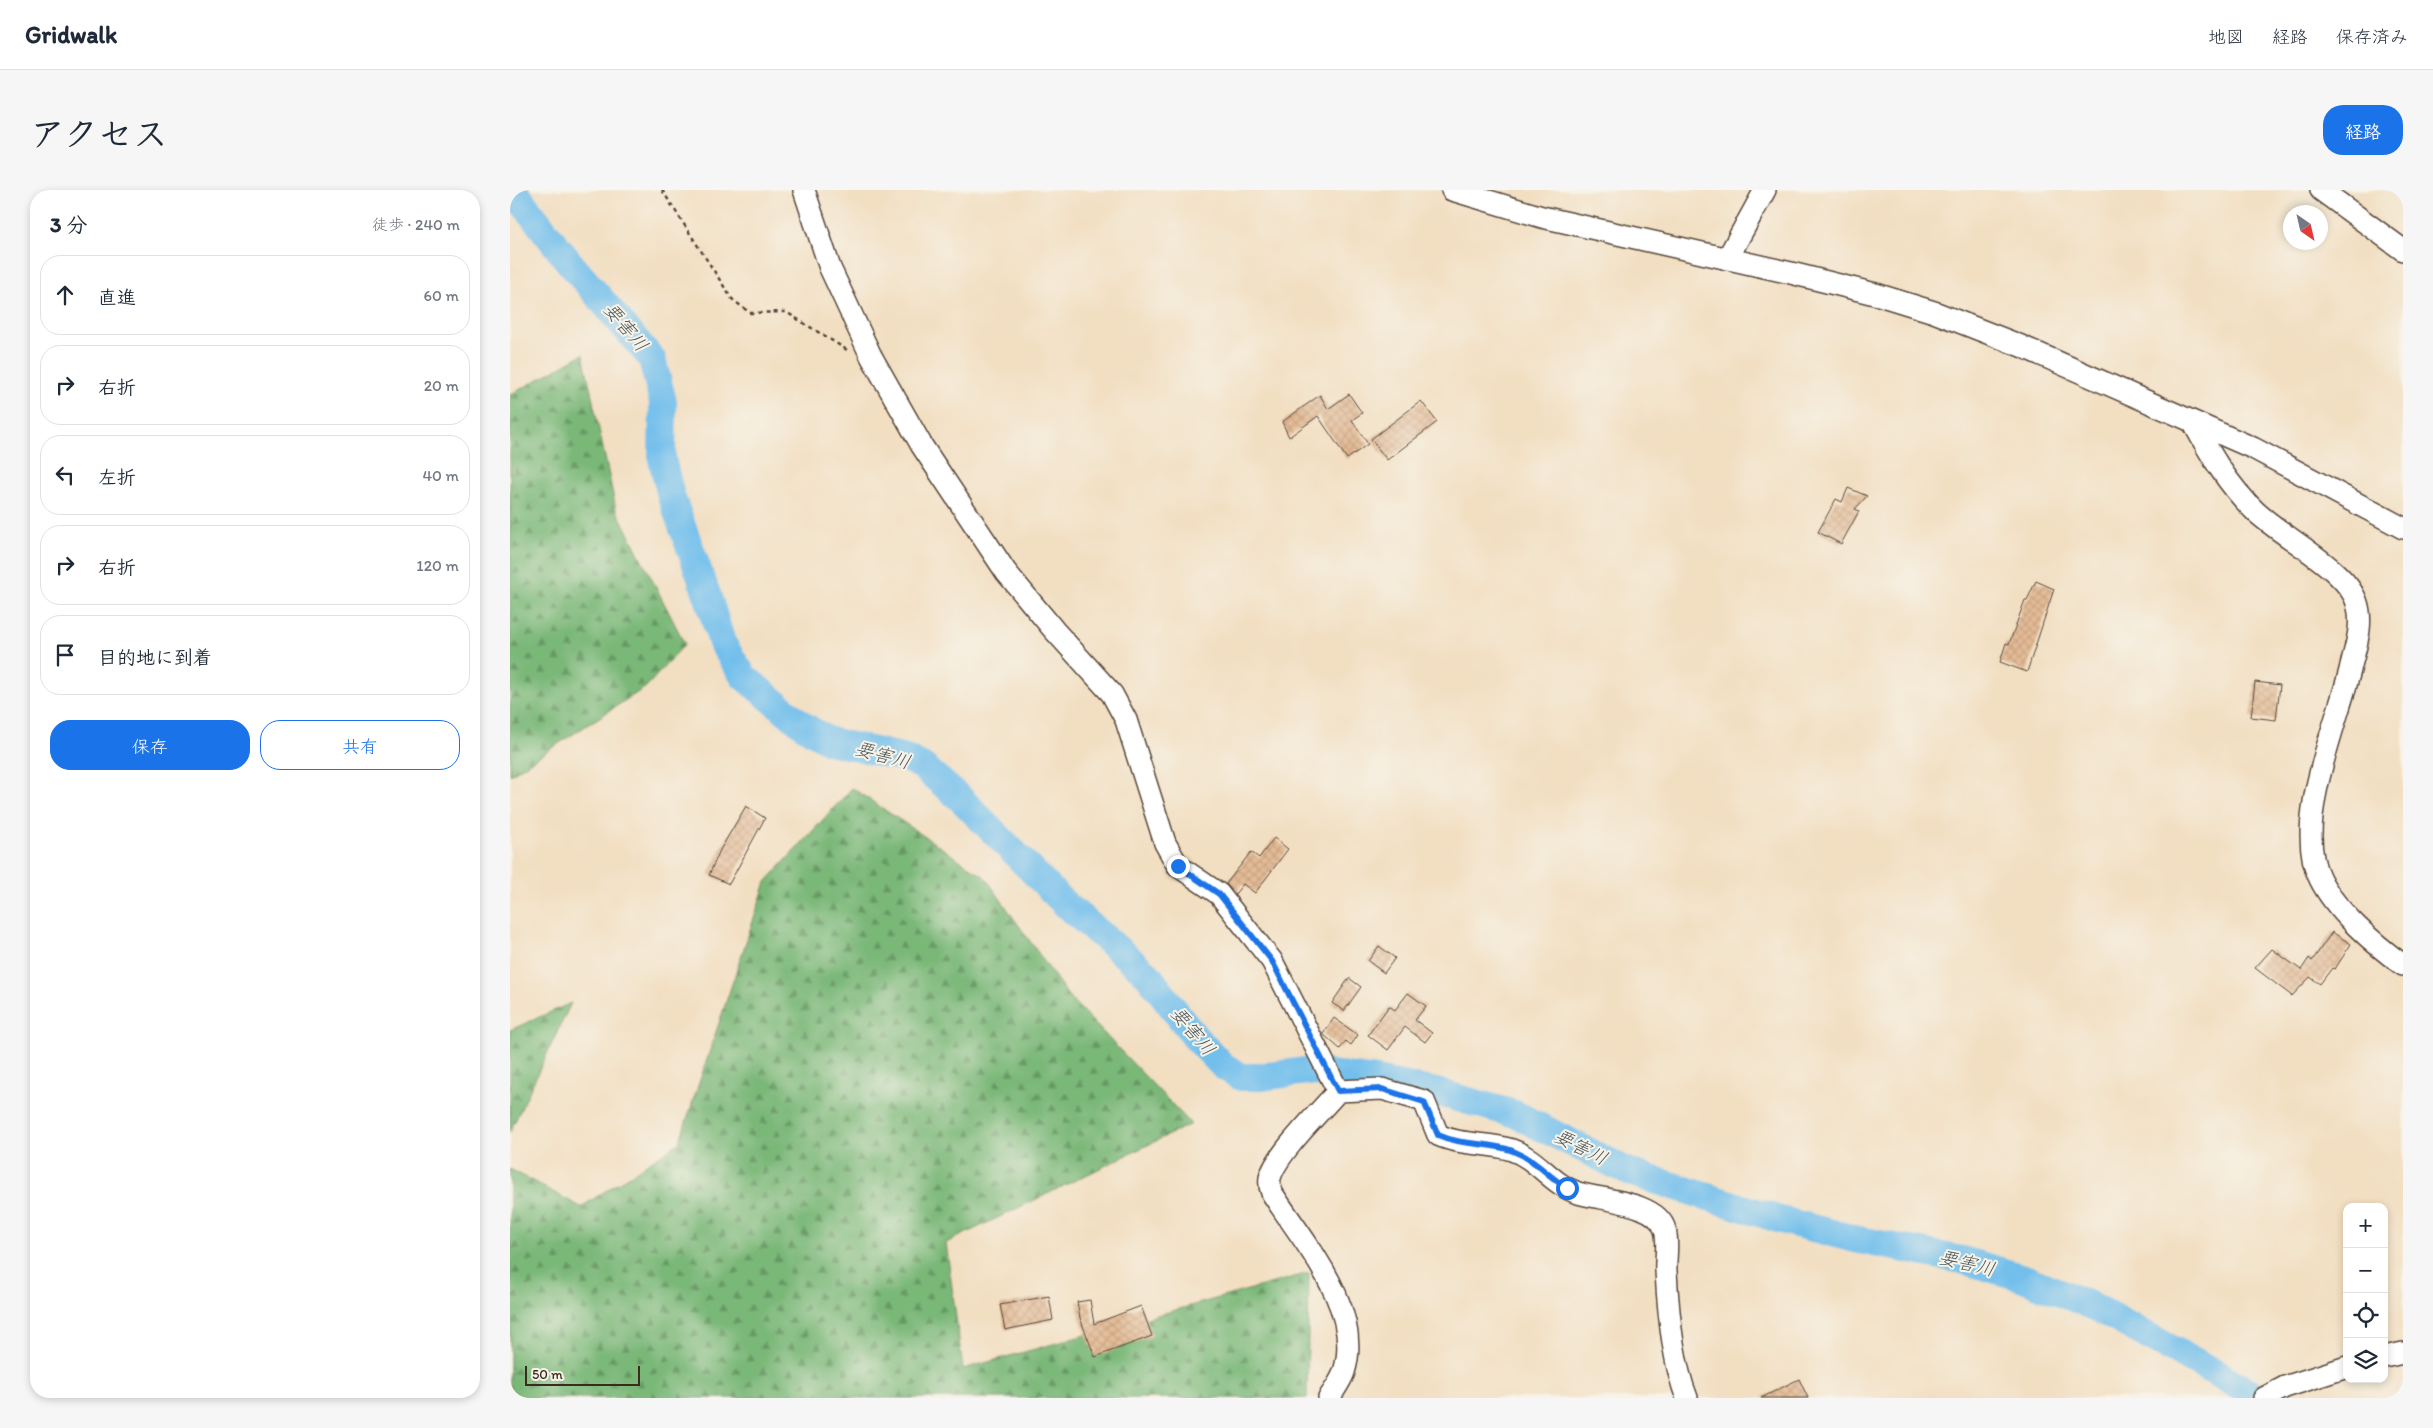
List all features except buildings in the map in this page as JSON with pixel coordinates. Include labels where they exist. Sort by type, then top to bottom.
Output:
[{"type":"street","points":[[804,190],[830,268],[838,286],[871,356],[922,446],[1006,572],[1054,630],[1112,694],[1126,720],[1165,843],[1178,866],[1219,894],[1272,961],[1331,1076],[1424,1102],[1438,1135],[1459,1142],[1511,1150],[1525,1156],[1567,1188],[1582,1194],[1631,1205],[1650,1212],[1659,1218],[1666,1230],[1667,1289],[1678,1371],[1687,1398]]},
{"type":"street","points":[[1452,190],[1542,217],[1879,294],[1934,312],[2021,346],[2260,452],[2403,528]]},
{"type":"street","points":[[1727,259],[1765,190]]},
{"type":"street","points":[[2320,190],[2403,250]]},
{"type":"street","points":[[2193,422],[2214,461],[2243,499],[2256,512],[2345,581],[2357,602],[2360,613],[2359,630],[2347,683],[2323,762],[2312,826],[2312,849],[2319,878],[2332,898],[2368,935],[2403,965]]},
{"type":"street","points":[[1329,1398],[1344,1373],[1346,1364],[1349,1342],[1345,1317],[1332,1287],[1269,1186],[1273,1172],[1331,1076]]},
{"type":"street","points":[[2388,1356],[2403,1353]]},
{"type":"street","points":[[2264,1398],[2285,1387],[2343,1368]]},
{"type":"path","points":[[662,190],[732,299],[750,313],[786,312],[850,351]]},
{"type":"green space","points":[[583,354],[616,509],[685,644],[646,687],[510,775],[510,395]]},
{"type":"green space","points":[[852,788],[985,877],[1069,997],[1191,1124],[946,1243],[963,1369],[1309,1273],[1307,1398],[510,1398],[510,1169],[581,1207],[679,1143],[766,882]]},
{"type":"green space","points":[[571,1003],[510,1132],[510,1030]]},
{"type":"waterway","name":"要害川","points":[[513,190],[569,262],[652,359],[663,402],[662,459],[671,496],[708,597],[722,643],[744,677],[804,726],[829,741],[906,758],[922,766],[962,800],[1065,904],[1148,975],[1195,1037],[1223,1066],[1241,1077],[1261,1077],[1306,1071],[1377,1080],[1436,1092],[1515,1114],[1629,1172],[1781,1220],[1859,1240],[1962,1260],[2024,1278],[2095,1307],[2250,1392]]},
{"type":"route","points":[[1178,866],[1219,894],[1272,961],[1338,1091],[1382,1089],[1424,1102],[1438,1135],[1449,1140],[1511,1150],[1537,1164],[1557,1182],[1567,1188]]}]
